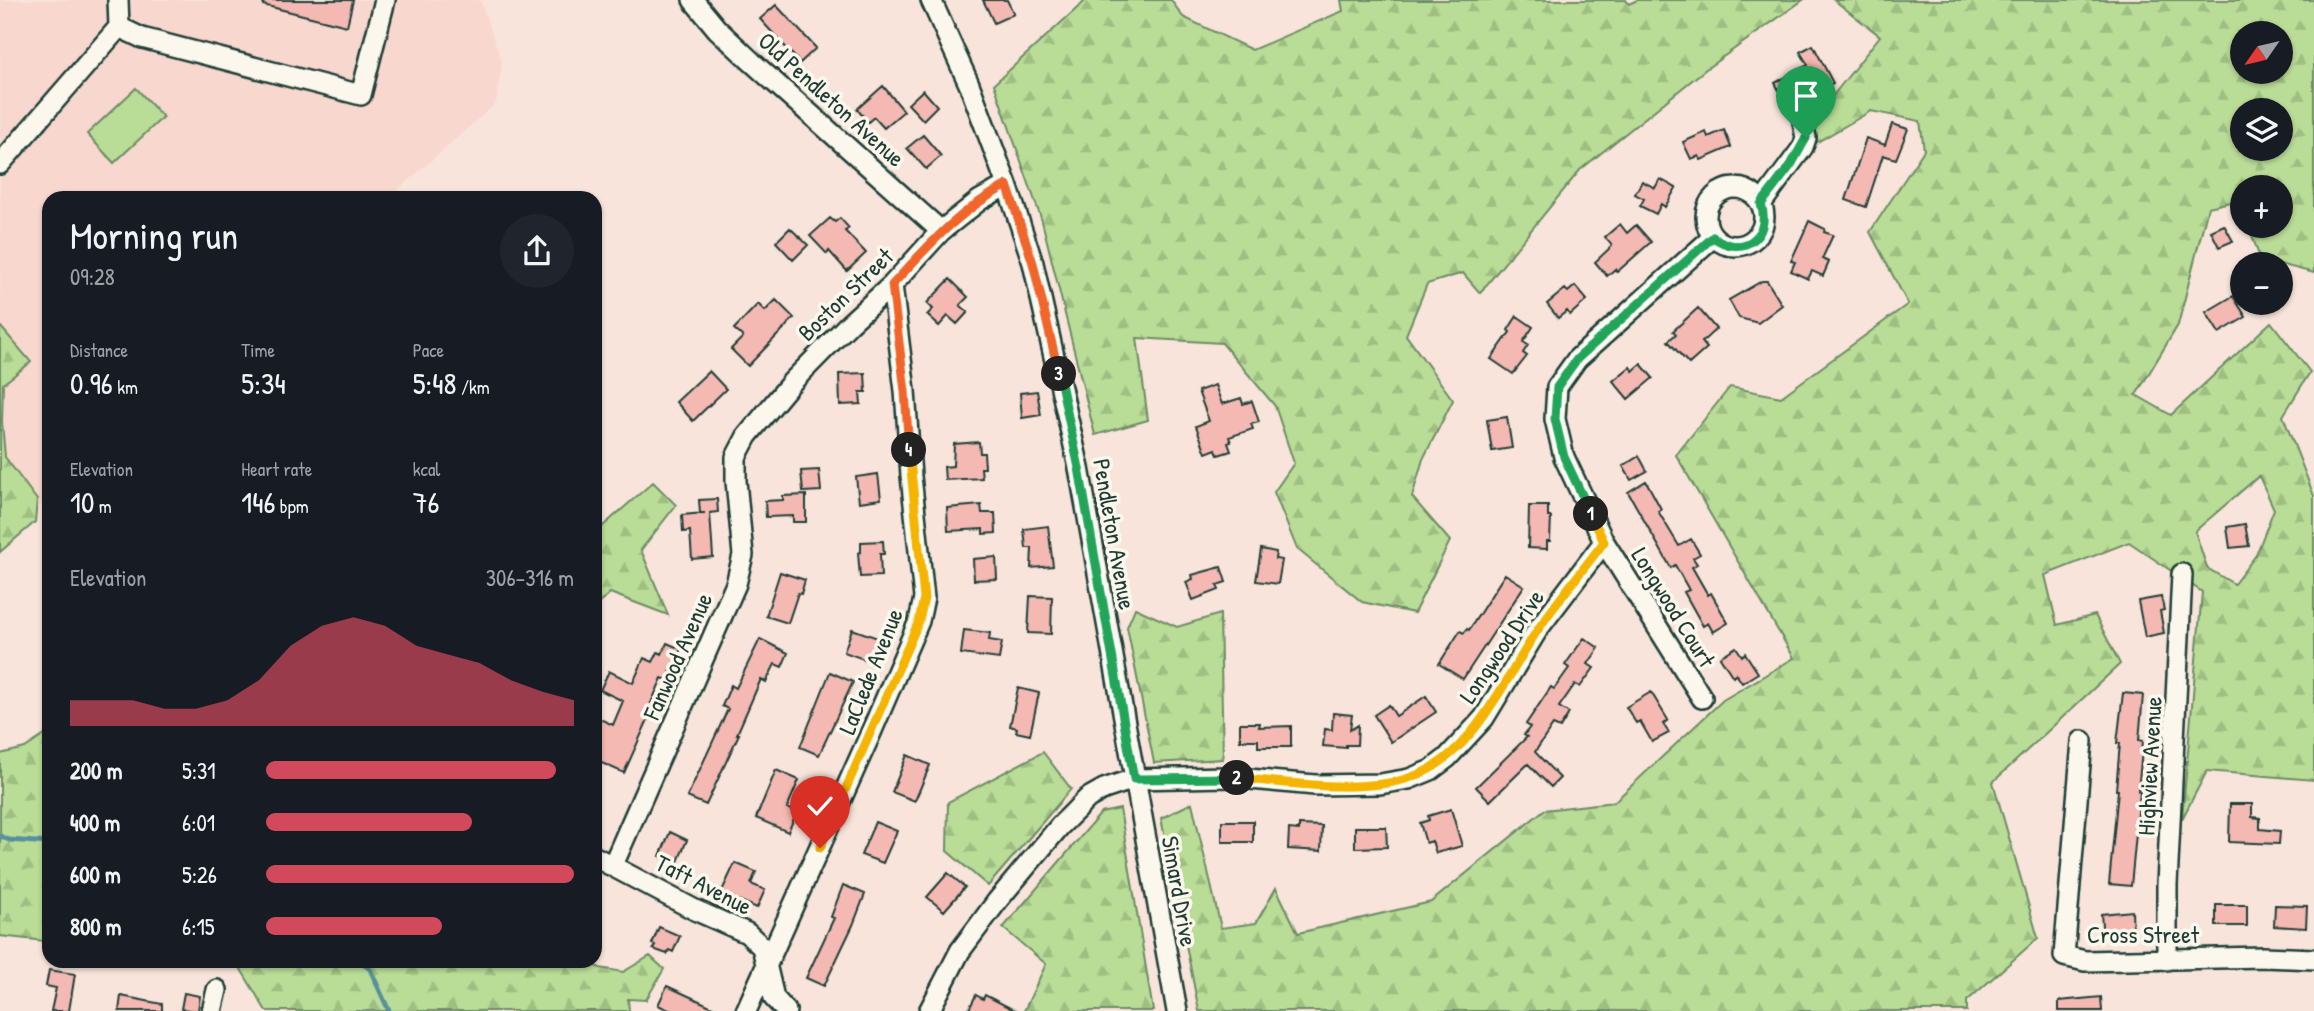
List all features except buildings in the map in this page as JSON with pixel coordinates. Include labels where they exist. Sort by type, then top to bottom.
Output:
[{"type":"street","points":[[0,164],[119,27],[118,0]]},
{"type":"street","points":[[119,27],[142,37],[361,95],[385,0]]},
{"type":"street","name":"Old Pendleton Avenue","points":[[693,0],[717,29],[752,62],[941,231]]},
{"type":"street","name":"Pendleton Avenue","points":[[931,0],[969,84],[1033,263],[1079,468],[1134,779]]},
{"type":"street","points":[[1761,204],[1803,147],[1806,138],[1804,122]]},
{"type":"street","name":"Boston Street","points":[[736,457],[747,436],[791,383],[892,285],[941,231],[980,200],[1007,185]]},
{"type":"street","points":[[1738,188],[1756,196],[1761,204],[1764,222],[1755,239],[1748,244],[1729,246],[1713,237],[1705,218],[1707,208],[1719,192],[1738,188]]},
{"type":"street","points":[[1604,542],[1564,457],[1555,419],[1557,387],[1577,359],[1713,237]]},
{"type":"street","name":"LaClede Avenue","points":[[747,1011],[919,621],[924,598],[905,391],[892,285]]},
{"type":"street","name":"Fanwood Avenue","points":[[604,861],[736,584],[743,555],[736,457]]},
{"type":"street","name":"Longwood Drive","points":[[1134,779],[1227,777],[1315,785],[1380,784],[1409,779],[1431,770],[1447,758],[1484,718],[1538,629],[1604,542]]},
{"type":"street","name":"Longwood Court","points":[[1604,542],[1702,698]]},
{"type":"street","name":"Highview Avenue","points":[[2167,960],[2167,885],[2182,574]]},
{"type":"street","name":"Cross Street","points":[[2082,741],[2064,957],[2085,961],[2263,957],[2314,959]]},
{"type":"street","points":[[929,1011],[960,951],[998,900],[1060,826],[1088,797],[1134,779]]},
{"type":"street","name":"Simard Drive","points":[[1134,779],[1177,1011]]},
{"type":"street","name":"Taft Avenue","points":[[604,861],[695,910],[747,933],[762,947],[774,998],[786,1011]]},
{"type":"street","points":[[212,1011],[217,990]]},
{"type":"shaded area","points":[[0,0],[480,0],[502,62],[496,103],[397,191],[42,191],[42,504],[0,541]]},
{"type":"green space","points":[[1086,0],[1171,0],[1183,17],[1252,50],[1343,11],[1341,0],[1626,0],[1629,4],[1637,0],[1803,0],[1706,69],[1580,170],[1480,293],[1463,273],[1427,284],[1406,335],[1453,400],[1423,459],[1412,497],[1450,541],[1414,613],[1362,602],[1297,549],[1274,492],[1294,463],[1275,406],[1222,343],[1137,338],[1148,420],[1095,435],[1042,221],[994,84]]},
{"type":"green space","points":[[1834,0],[2314,0],[2314,273],[2293,268],[2293,252],[2258,252],[2253,238],[2293,238],[2293,175],[2230,175],[2230,202],[2208,207],[2178,325],[2136,395],[2171,415],[2271,322],[2310,372],[2283,416],[2314,496],[2314,780],[2207,771],[2182,819],[2202,592],[2129,542],[2045,575],[2057,625],[2095,615],[2120,664],[1993,782],[2038,938],[1967,1001],[1967,1011],[1199,1011],[1161,818],[1192,803],[1221,928],[1256,923],[1276,888],[1298,933],[1431,902],[1544,810],[1614,802],[1723,700],[1794,658],[1676,455],[1730,387],[1781,397],[1908,304],[1870,232],[1924,150],[1920,121],[1871,111],[1778,165],[1880,36]],"holes":[[[2259,476],[2274,509],[2256,555],[2234,584],[2207,568],[2195,531]]]},
{"type":"green space","points":[[136,88],[163,117],[114,163],[87,134]]},
{"type":"green space","points":[[0,326],[31,362],[3,384],[2,422],[5,457],[37,500],[35,522],[0,552]]},
{"type":"green space","points":[[653,482],[676,505],[641,550],[668,615],[610,593],[602,600],[602,527]]},
{"type":"green space","points":[[1135,608],[1177,627],[1220,614],[1223,759],[1154,763],[1127,627]]},
{"type":"green space","points":[[42,737],[42,941],[0,936],[0,754],[25,748]]},
{"type":"green space","points":[[1043,752],[1071,789],[988,886],[947,851],[948,802]]},
{"type":"green space","points":[[1120,809],[1153,1011],[1024,1011],[1046,964],[1003,928],[1101,813]]},
{"type":"green space","points":[[650,956],[664,969],[646,1000],[628,999],[629,1011],[266,1011],[240,968],[600,968],[623,972]]},
{"type":"waterway","points":[[0,836],[9,840],[42,842]]},
{"type":"waterway","points":[[369,968],[389,1011]]},
{"type":"route","points":[[820,848],[919,621],[924,598],[905,391],[892,285],[941,231],[980,200],[1007,185],[1033,263],[1079,468],[1134,779],[1227,777],[1315,785],[1380,784],[1409,779],[1431,770],[1447,758],[1484,718],[1538,629],[1604,542],[1564,457],[1555,419],[1557,387],[1577,359],[1713,237],[1729,246],[1748,244],[1755,239],[1764,222],[1761,204],[1791,165],[1806,138]]}]
